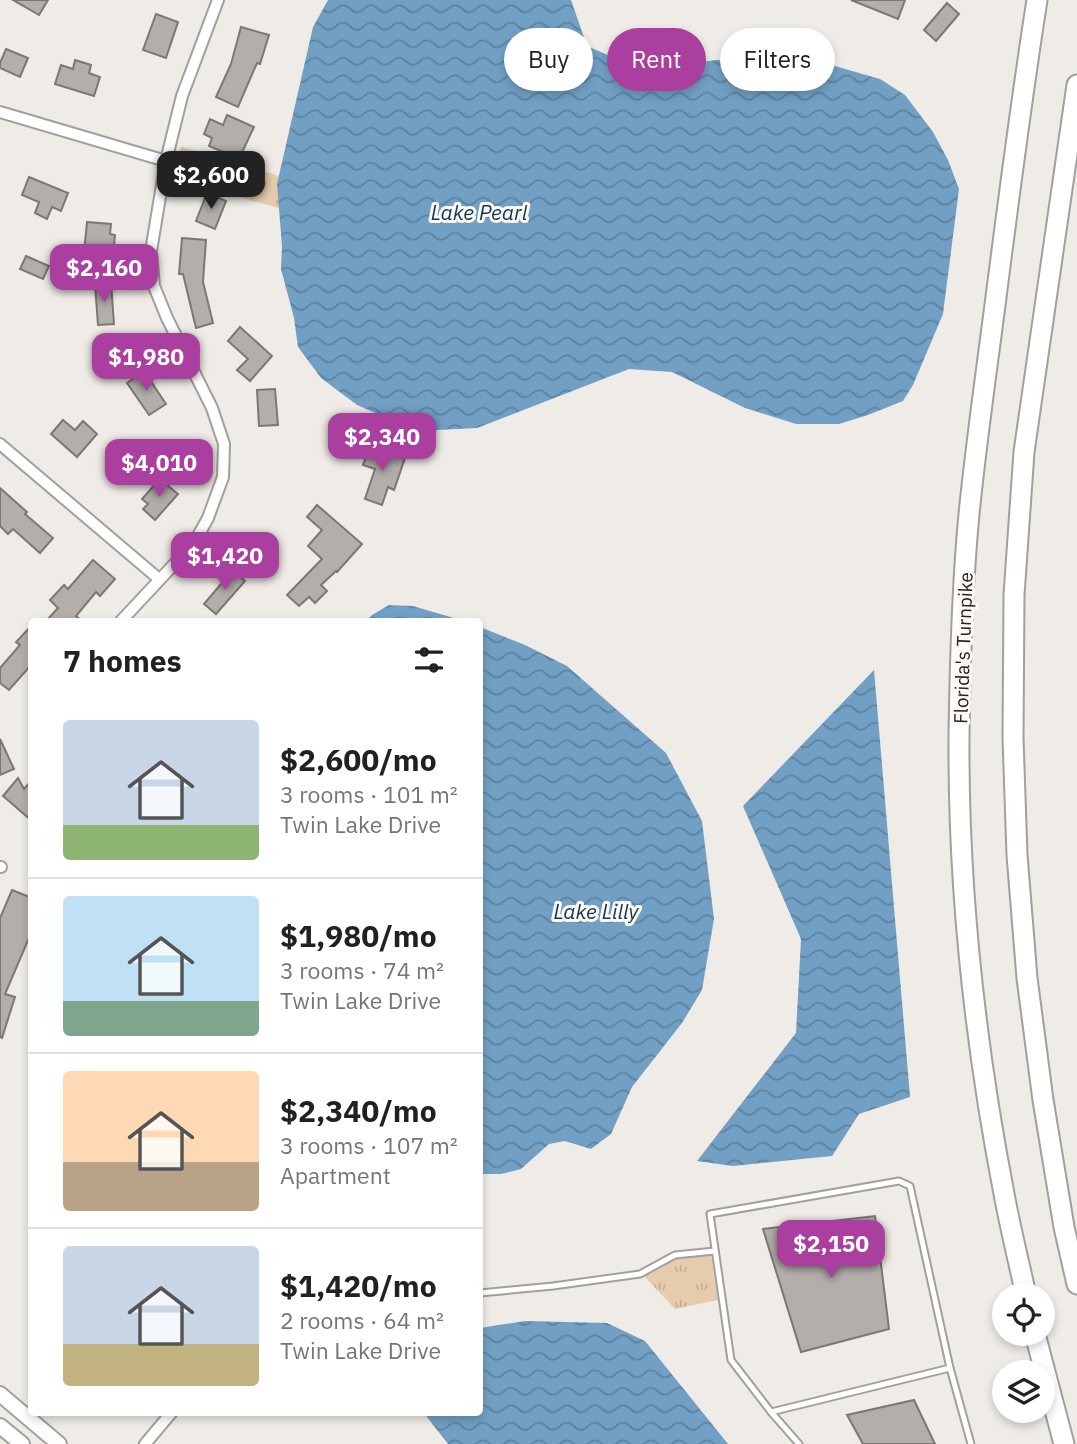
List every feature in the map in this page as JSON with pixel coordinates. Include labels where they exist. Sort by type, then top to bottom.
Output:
[{"type":"highway","name":"Florida's Turnpike","points":[[1023,1283],[1003,1185],[986,1082],[972,968],[962,850],[959,738],[969,516],[1020,107],[1037,0]]},
{"type":"highway","points":[[1077,85],[1024,452],[1014,595],[1013,738],[1017,855],[1027,978],[1043,1100],[1077,1284]]},
{"type":"highway","points":[[1038,1346],[1064,1444]]},
{"type":"main road","points":[[0,1394],[59,1444]]},
{"type":"main road","points":[[0,1426],[22,1444]]},
{"type":"street","points":[[124,618],[194,543],[208,518],[223,477],[224,444],[212,408],[154,286],[151,251],[166,161],[182,96],[218,0]]},
{"type":"street","points":[[0,112],[166,161]]},
{"type":"street","points":[[0,444],[159,579]]},
{"type":"street","points":[[145,1444],[169,1416]]},
{"type":"lane","points":[[799,1444],[731,1360],[710,1214],[899,1181],[910,1186],[950,1368],[971,1444]]},
{"type":"lane","points":[[483,1293],[640,1274],[675,1255],[715,1251]]},
{"type":"lane","points":[[771,1412],[950,1368]]},
{"type":"green space","points":[[182,147],[319,188],[310,217],[171,177]]},
{"type":"green space","points":[[711,1255],[718,1300],[675,1309],[644,1276],[677,1259]]},
{"type":"water","name":"Lake Pearl","points":[[328,0],[571,0],[581,28],[504,28],[504,91],[593,91],[593,49],[607,55],[607,91],[706,91],[706,61],[717,60],[720,60],[720,91],[835,91],[835,66],[880,79],[905,95],[933,132],[959,189],[943,314],[913,385],[903,401],[839,424],[796,424],[745,408],[672,372],[629,369],[477,428],[417,431],[357,405],[321,378],[298,347],[294,318],[281,269],[277,184],[313,27]]},
{"type":"water","points":[[389,605],[413,606],[454,618],[370,618]]},
{"type":"water","name":"Lake Lilly","points":[[483,628],[567,666],[666,753],[702,821],[714,919],[702,990],[682,1023],[632,1087],[611,1134],[591,1149],[565,1141],[549,1144],[521,1169],[501,1174],[483,1174]]},
{"type":"water","points":[[874,670],[910,1097],[859,1114],[832,1156],[733,1166],[697,1161],[796,1033],[801,939],[743,806]]},
{"type":"water","points":[[525,1321],[607,1323],[645,1341],[728,1444],[448,1444],[426,1416],[483,1416],[483,1328]]},
{"type":"building","points":[[13,0],[48,0],[39,15]]},
{"type":"building","points":[[851,0],[905,0],[898,19]]},
{"type":"building","points":[[947,3],[959,14],[936,41],[924,30]]},
{"type":"building","points":[[156,14],[178,22],[166,58],[143,50]]},
{"type":"building","points":[[241,27],[269,35],[260,64],[257,63],[238,107],[216,97],[231,64]]},
{"type":"building","points":[[6,49],[28,58],[20,77],[0,68]]},
{"type":"building","points":[[75,60],[91,65],[89,73],[100,77],[94,96],[55,84],[61,65],[73,69]]},
{"type":"building","points":[[227,115],[254,127],[239,159],[209,146],[212,138],[204,134],[210,119],[223,125]]},
{"type":"building","points":[[29,177],[68,193],[61,211],[52,207],[47,219],[35,213],[39,202],[22,195]]},
{"type":"building","points":[[207,193],[226,201],[215,229],[196,221]]},
{"type":"building","points":[[87,222],[111,224],[110,234],[115,235],[113,256],[84,253]]},
{"type":"building","points":[[182,238],[206,240],[203,282],[213,323],[196,328],[183,274],[179,274]]},
{"type":"building","points":[[26,256],[49,266],[43,279],[20,269]]},
{"type":"building","points":[[111,283],[114,324],[98,325],[95,284]]},
{"type":"building","points":[[240,327],[272,356],[250,381],[237,370],[248,359],[228,341]]},
{"type":"building","points":[[144,371],[166,404],[149,415],[127,383]]},
{"type":"building","points":[[275,389],[278,425],[259,426],[257,390]]},
{"type":"building","points":[[63,420],[75,430],[83,421],[97,434],[77,457],[51,434]]},
{"type":"building","points":[[370,446],[405,458],[394,490],[388,487],[382,505],[365,499],[375,469],[363,465]]},
{"type":"building","points":[[160,479],[178,494],[155,520],[143,509],[148,504],[142,499]]},
{"type":"building","points":[[0,488],[53,538],[40,553],[13,529],[8,534],[0,526]]},
{"type":"building","points":[[317,505],[362,544],[337,572],[321,585],[327,591],[315,603],[309,597],[299,606],[287,595],[322,559],[308,546],[322,530],[307,517]]},
{"type":"building","points":[[93,560],[115,579],[100,596],[96,592],[76,616],[78,618],[49,618],[58,608],[50,600],[64,585],[68,589]]},
{"type":"building","points":[[233,570],[245,581],[216,614],[204,604]]},
{"type":"building","points":[[28,629],[28,669],[9,690],[0,683],[0,668],[20,645],[16,642]]},
{"type":"building","points":[[0,739],[14,769],[0,775]]},
{"type":"building","points":[[18,778],[24,789],[28,784],[28,818],[3,796]]},
{"type":"building","points":[[12,890],[28,896],[28,940],[5,994],[15,997],[2,1038],[0,1037],[0,918]]},
{"type":"building","points":[[875,1216],[889,1329],[801,1352],[763,1229]]},
{"type":"building","points":[[914,1400],[935,1444],[863,1444],[847,1415]]}]
